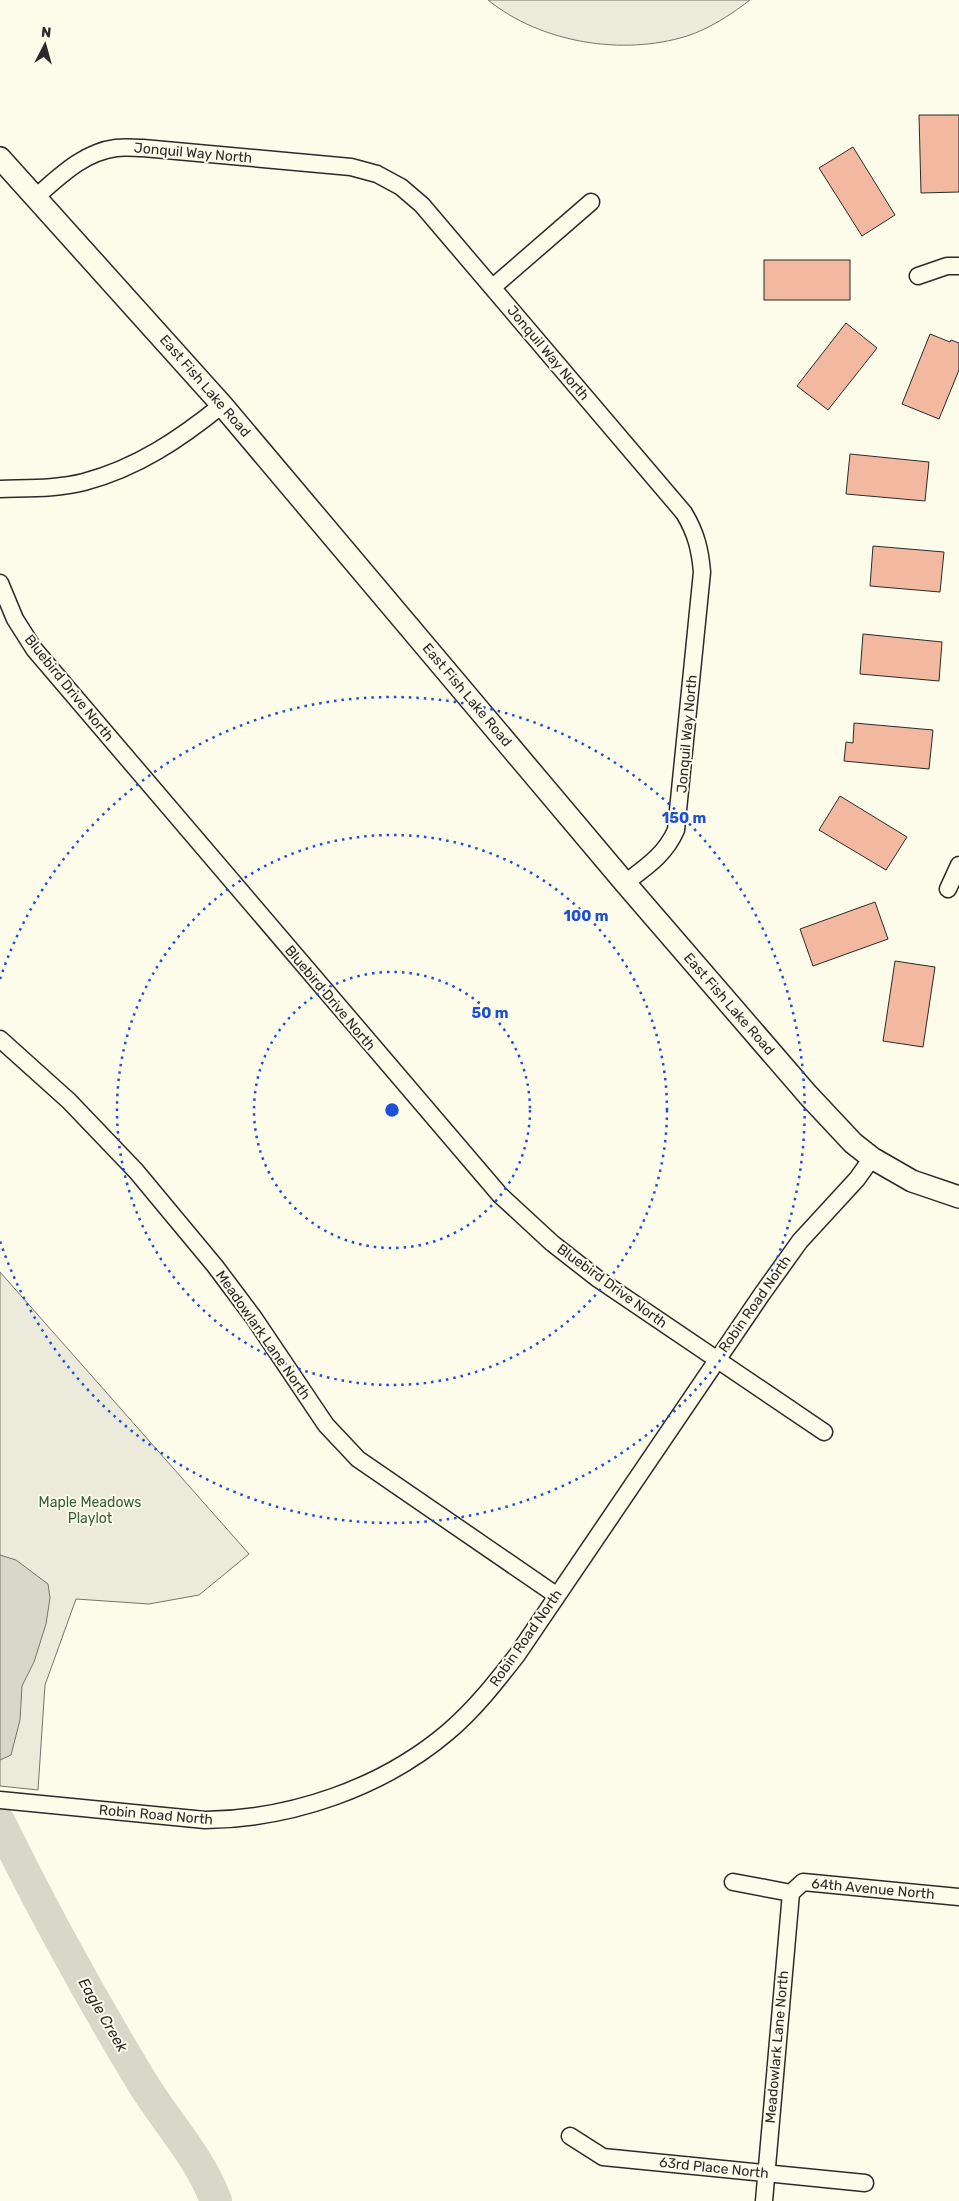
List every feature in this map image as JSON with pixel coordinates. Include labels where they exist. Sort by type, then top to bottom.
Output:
[{"type":"street","name":"Jonquil Way North","points":[[37,196],[75,165],[91,155],[116,148],[144,148],[351,167],[377,174],[408,193],[422,205],[493,287],[684,513],[694,530],[700,550],[702,572],[676,830],[660,856],[624,883]]},
{"type":"street","name":"East Fish Lake Road","points":[[0,158],[37,196],[222,404],[624,883],[808,1095],[853,1143],[872,1158],[912,1181],[959,1197]]},
{"type":"street","points":[[493,287],[591,202]]},
{"type":"street","points":[[918,276],[947,266],[959,266]]},
{"type":"street","points":[[0,489],[82,482],[125,469],[189,431],[222,404]]},
{"type":"street","name":"Bluebird Drive North","points":[[0,583],[14,619],[34,649],[500,1195],[552,1243],[598,1279],[824,1432]]},
{"type":"street","points":[[948,889],[959,864]]},
{"type":"street","name":"Meadowlark Lane North","points":[[0,1039],[69,1101],[136,1171],[215,1266],[254,1318],[326,1425],[358,1459],[556,1596]]},
{"type":"street","name":"Robin Road North","points":[[0,1800],[206,1820],[234,1820],[315,1804],[363,1784],[408,1761],[448,1732],[485,1696],[517,1655],[716,1359],[800,1241],[857,1179],[872,1158]]},
{"type":"street","name":"64th Avenue North","points":[[733,1882],[791,1893],[803,1882],[959,1897]]},
{"type":"street","name":"Meadowlark Lane North","points":[[764,2201],[791,1893]]},
{"type":"street","name":"63rd Place North","points":[[570,2136],[603,2157],[865,2183]]},
{"type":"green space","points":[[488,0],[750,0],[720,21],[687,36],[662,42],[610,45],[583,42],[557,36],[532,27],[509,15]]},
{"type":"green space","name":"Maple Meadows Playlot","points":[[0,1272],[249,1554],[199,1595],[149,1604],[76,1599],[45,1685],[38,1790],[0,1786]]},
{"type":"shaded area","points":[[0,1555],[16,1560],[48,1584],[50,1598],[46,1624],[34,1662],[22,1686],[20,1720],[11,1755],[0,1760]]},
{"type":"building","points":[[919,115],[959,115],[959,192],[921,193]]},
{"type":"building","points":[[853,147],[895,215],[862,236],[819,168]]},
{"type":"building","points":[[764,260],[850,260],[850,300],[764,300]]},
{"type":"building","points":[[846,323],[877,348],[828,410],[797,386]]},
{"type":"building","points":[[930,334],[950,342],[951,340],[959,343],[959,370],[939,419],[902,404]]},
{"type":"building","points":[[850,454],[929,462],[925,501],[846,494]]},
{"type":"building","points":[[873,546],[944,552],[940,592],[870,586]]},
{"type":"building","points":[[863,634],[942,642],[939,681],[860,674]]},
{"type":"building","points":[[854,723],[933,730],[929,769],[844,761],[846,742],[853,743]]},
{"type":"building","points":[[840,796],[907,837],[886,870],[819,830]]},
{"type":"building","points":[[875,902],[888,939],[813,966],[800,929]]},
{"type":"building","points":[[895,961],[935,967],[923,1047],[883,1041]]},
{"type":"waterway","name":"Eagle Creek","points":[[0,1823],[67,1953],[140,2079],[191,2153],[209,2184],[216,2201]]}]
